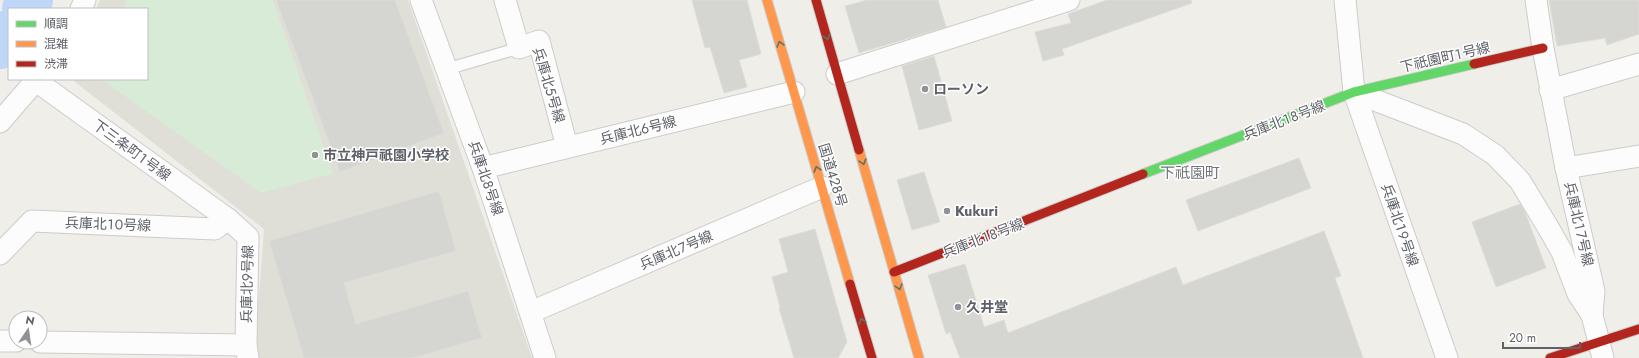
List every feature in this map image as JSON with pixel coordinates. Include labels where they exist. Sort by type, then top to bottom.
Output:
[{"type":"main road","name":"国道428号","points":[[767,0],[872,358]]},
{"type":"main road","points":[[816,0],[919,358]]},
{"type":"main road","name":"下祇園町１号線","points":[[1354,92],[1543,48]]},
{"type":"main road","name":"兵庫北１８号線","points":[[894,272],[1354,92]]},
{"type":"main road","points":[[1550,358],[1602,350],[1639,329]]},
{"type":"street","name":"兵庫北８号線","points":[[421,0],[483,168],[545,358]]},
{"type":"street","name":"兵庫北５号線","points":[[505,0],[519,48],[539,42],[567,147]]},
{"type":"street","points":[[837,74],[1069,0]]},
{"type":"street","name":"兵庫北１９号線","points":[[1345,0],[1354,92],[1447,358]]},
{"type":"street","name":"兵庫北１７号線","points":[[1536,0],[1550,90],[1594,291],[1592,315],[1602,350]]},
{"type":"street","points":[[1550,90],[1639,64]]},
{"type":"street","points":[[0,122],[37,80]]},
{"type":"street","name":"下三条町１号線","points":[[37,80],[228,219]]},
{"type":"street","name":"兵庫北６号線","points":[[483,168],[794,92]]},
{"type":"street","points":[[1354,92],[1463,134],[1495,155],[1520,181],[1562,252],[1578,294],[1592,315]]},
{"type":"street","points":[[1566,168],[1639,156]]},
{"type":"street","name":"兵庫北７号線","points":[[531,312],[822,187]]},
{"type":"street","name":"兵庫北１０号線","points":[[0,254],[32,221],[215,229],[228,219]]},
{"type":"street","name":"兵庫北９号線","points":[[228,219],[248,237],[247,352]]},
{"type":"street","points":[[48,342],[247,352]]},
{"type":"lane","points":[[447,69],[519,48]]},
{"type":"shaded area","name":"市立神戸祇園小学校","points":[[100,0],[408,0],[532,358],[258,358],[255,347],[264,229],[75,82],[74,80],[148,80],[148,8],[96,8]]},
{"type":"green space","points":[[127,0],[273,0],[333,174],[261,193],[102,80],[148,80],[148,8],[123,8]]},
{"type":"building","points":[[276,0],[395,0],[444,133],[340,172]]},
{"type":"building","points":[[692,0],[747,0],[761,54],[739,60],[747,87],[724,93],[710,47],[705,48]]},
{"type":"building","points":[[867,0],[938,0],[946,27],[859,53],[845,6]]},
{"type":"building","points":[[1107,0],[1191,0],[1192,3],[1062,49],[1064,55],[1043,61],[1035,32],[1071,23],[1068,14]]},
{"type":"building","points":[[1549,0],[1639,0],[1639,34],[1607,45],[1605,38],[1557,46]]},
{"type":"building","name":"ローソン","points":[[934,56],[952,121],[919,130],[902,66]]},
{"type":"building","points":[[1299,158],[1311,188],[1198,231],[1186,200]]},
{"type":"building","points":[[924,172],[940,222],[912,230],[897,180]]},
{"type":"building","points":[[439,191],[456,251],[344,283],[356,324],[468,291],[482,338],[413,358],[304,358],[269,241]]},
{"type":"building","points":[[1520,204],[1525,212],[1546,268],[1496,287],[1472,222]]},
{"type":"building","points":[[815,229],[847,342],[838,358],[794,358],[779,308],[772,277],[788,272],[779,239]]},
{"type":"building","points":[[1324,231],[1341,276],[1335,278],[1363,358],[960,358],[950,332],[946,334],[928,275],[965,264],[984,327],[1004,320],[1008,333],[1176,267],[1183,285]]},
{"type":"waterway","points":[[26,8],[30,0]]},
{"type":"waterway","points":[[0,46],[8,34]]},
{"type":"traffic: fast","points":[[1143,174],[1354,92],[1474,64]]},
{"type":"traffic: slow","points":[[767,0],[850,284]]},
{"type":"traffic: slow","points":[[859,150],[919,358]]},
{"type":"traffic: jam","points":[[816,0],[859,150]]},
{"type":"traffic: jam","points":[[1474,64],[1543,48]]},
{"type":"traffic: jam","points":[[894,272],[1143,174]]},
{"type":"traffic: jam","points":[[850,284],[872,358]]},
{"type":"traffic: jam","points":[[1550,358],[1639,329]]},
{"type":"place","name":"ローソン","points":[[925,89]]},
{"type":"place","name":"市立神戸祇園小学校","points":[[315,155]]},
{"type":"place","name":"Kukuri","points":[[947,211]]},
{"type":"place","name":"久井堂","points":[[958,307]]},
{"type":"district","name":"下祇園町","points":[[1190,173]]}]
